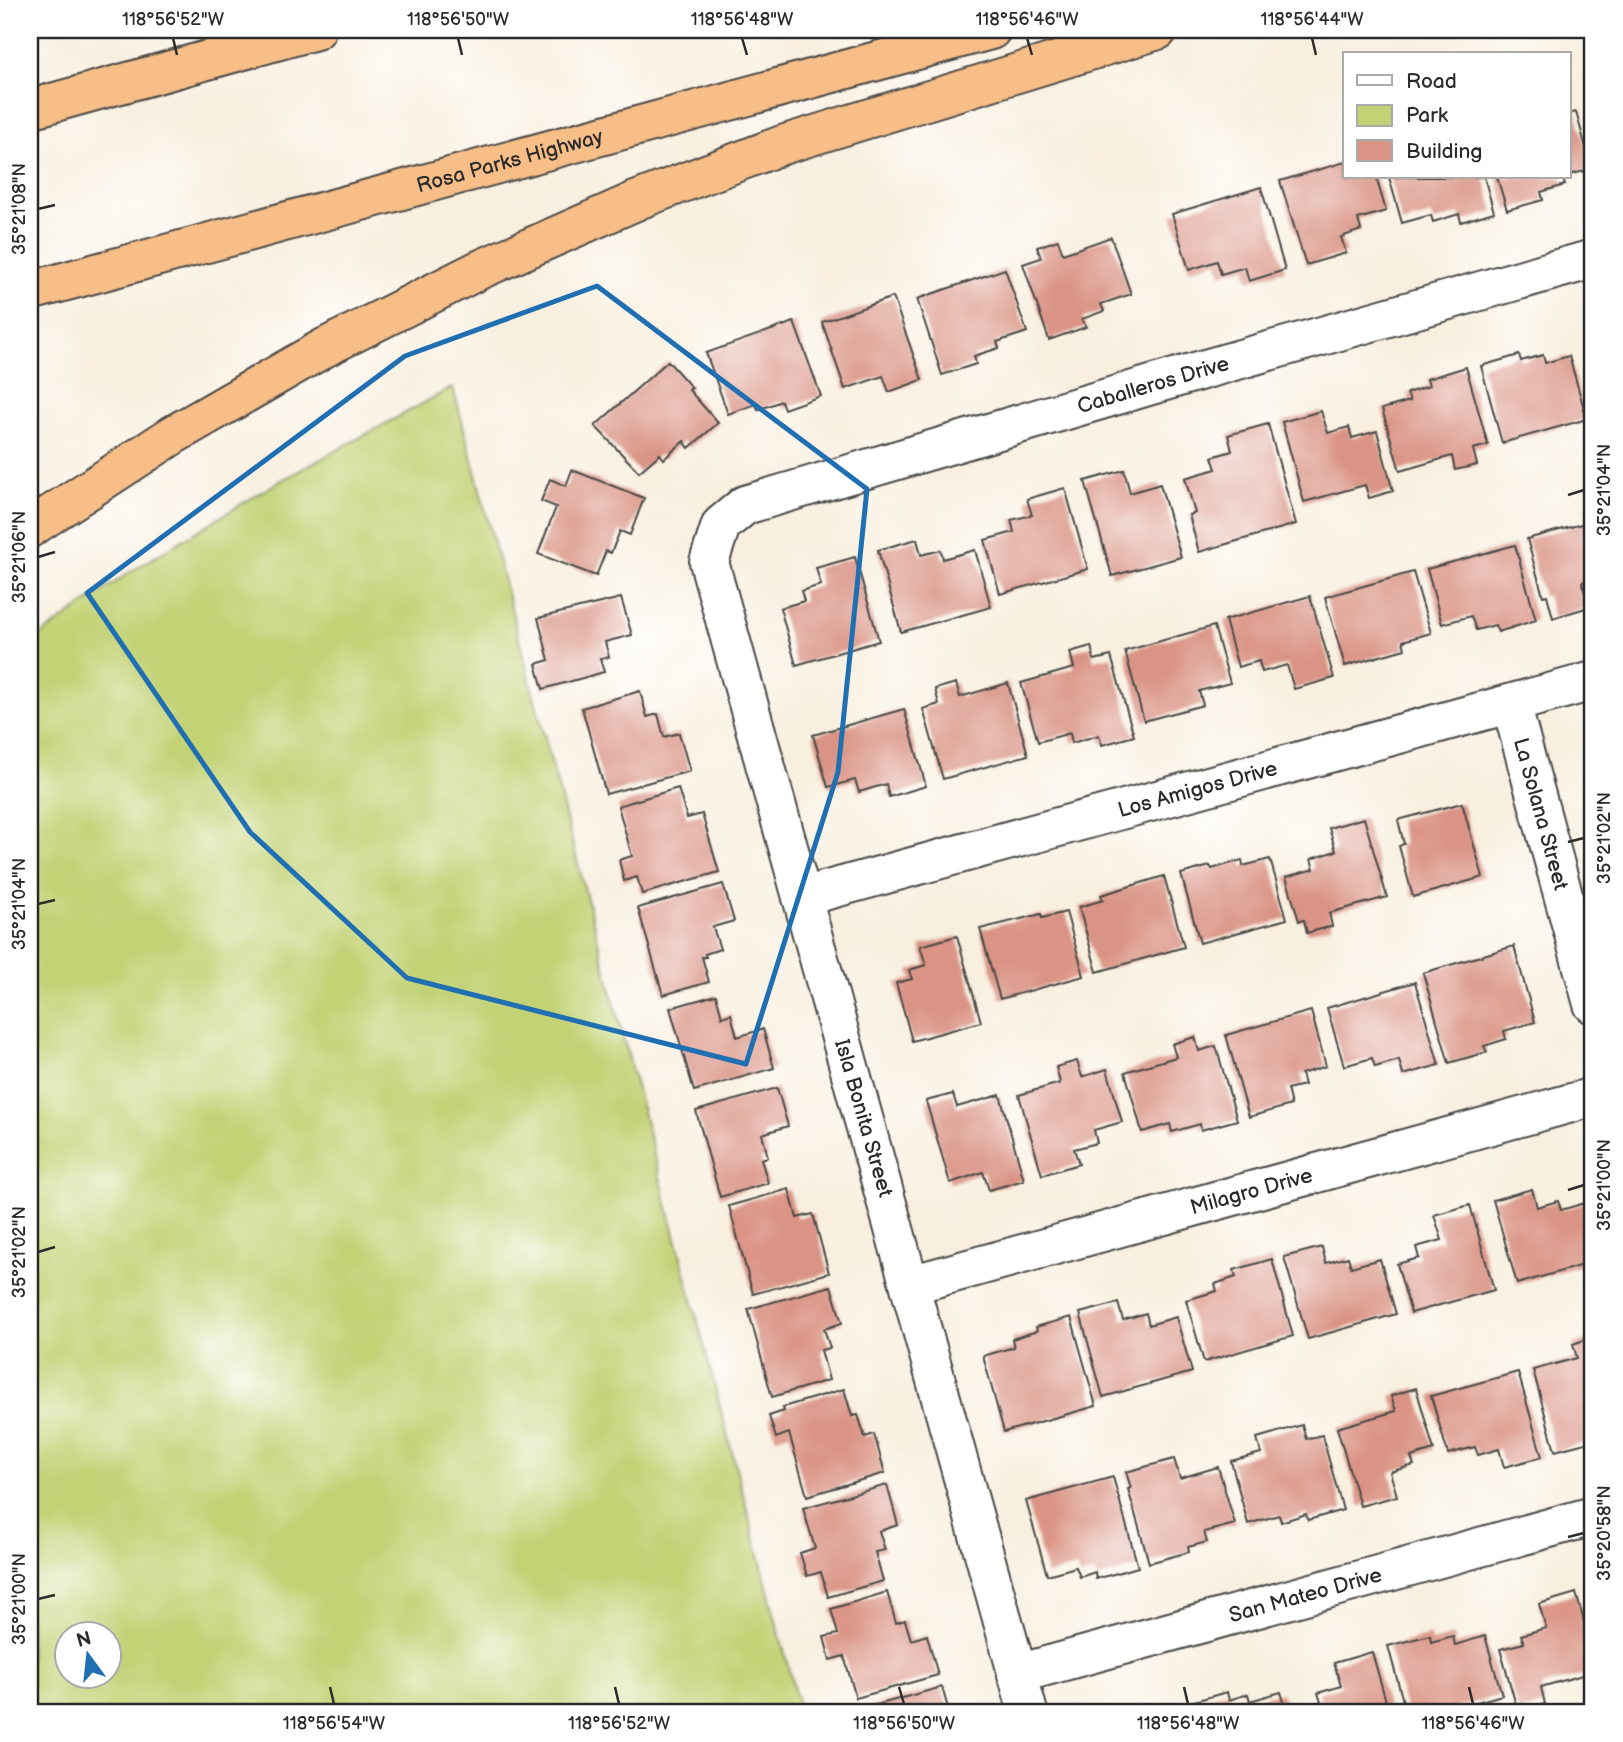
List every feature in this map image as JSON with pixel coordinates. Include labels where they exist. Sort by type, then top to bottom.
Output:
[{"type":"highway","points":[[30,109],[316,30]]},
{"type":"highway","name":"Rosa Parks Highway","points":[[30,291],[991,30]]},
{"type":"highway","points":[[30,528],[173,435],[324,348],[479,270],[614,210],[782,145],[1158,30]]},
{"type":"street","name":"Caballeros Drive","points":[[721,525],[745,505],[1202,370],[1593,259]]},
{"type":"street","name":"Isla Bonita Street","points":[[721,525],[709,562],[1028,1712]]},
{"type":"street","name":"Los Amigos Drive","points":[[802,897],[1593,681]]},
{"type":"street","name":"La Solana Street","points":[[1511,704],[1593,1004]]},
{"type":"street","name":"Milagro Drive","points":[[910,1285],[1593,1097]]},
{"type":"street","name":"San Mateo Drive","points":[[1017,1674],[1593,1516]]},
{"type":"highlighted area","points":[[597,286],[867,489],[838,772],[746,1064],[407,978],[250,832],[87,593],[405,356]]},
{"type":"green space","points":[[453,387],[800,1712],[30,1712],[30,643],[127,574],[271,486]]},
{"type":"building","points":[[1576,112],[1592,169],[1570,175],[1570,114]]},
{"type":"building","points":[[1343,163],[1343,178],[1376,178],[1386,211],[1358,219],[1361,230],[1341,237],[1346,253],[1306,265],[1280,181]]},
{"type":"building","points":[[1389,178],[1484,178],[1494,212],[1461,222],[1459,214],[1433,222],[1431,215],[1402,223]]},
{"type":"building","points":[[1497,178],[1562,178],[1565,185],[1541,192],[1543,200],[1507,210]]},
{"type":"building","points":[[1261,187],[1285,270],[1249,281],[1245,267],[1221,274],[1217,261],[1189,270],[1172,214]]},
{"type":"building","points":[[1111,237],[1131,294],[1101,304],[1104,311],[1082,319],[1086,327],[1049,340],[1023,264],[1041,258],[1037,247],[1058,240],[1063,254]]},
{"type":"building","points":[[1005,269],[1027,332],[997,342],[999,348],[974,356],[976,364],[942,375],[917,299]]},
{"type":"building","points":[[893,297],[922,380],[889,392],[883,376],[845,389],[822,322]]},
{"type":"building","points":[[794,322],[821,396],[784,409],[781,401],[758,410],[756,404],[728,414],[706,353]]},
{"type":"building","points":[[1519,355],[1521,361],[1543,355],[1545,363],[1569,356],[1587,419],[1502,443],[1481,366]]},
{"type":"building","points":[[668,361],[718,423],[689,448],[684,441],[664,459],[660,454],[639,472],[595,426]]},
{"type":"building","points":[[1466,367],[1488,445],[1473,449],[1477,465],[1455,470],[1452,456],[1400,471],[1382,409],[1410,401],[1407,393],[1429,386],[1427,379]]},
{"type":"building","points":[[1321,411],[1328,433],[1349,427],[1352,438],[1377,431],[1393,491],[1369,498],[1365,485],[1304,502],[1282,422]]},
{"type":"building","points":[[1268,424],[1296,524],[1199,552],[1189,515],[1195,513],[1185,478],[1216,469],[1212,457],[1232,451],[1228,435]]},
{"type":"building","points":[[572,470],[644,498],[630,535],[620,531],[611,553],[606,551],[596,576],[538,554],[556,507],[541,501],[550,479],[566,486]]},
{"type":"building","points":[[1124,470],[1130,493],[1160,484],[1181,557],[1112,576],[1085,481]]},
{"type":"building","points":[[1065,488],[1088,569],[1000,594],[985,540],[1014,532],[1011,520],[1032,515],[1027,499]]},
{"type":"building","points":[[1593,505],[1593,579],[1582,582],[1589,607],[1553,618],[1547,595],[1543,596],[1527,539],[1589,522],[1585,507]]},
{"type":"building","points":[[917,539],[921,555],[941,550],[943,559],[975,550],[991,607],[901,632],[878,550]]},
{"type":"building","points":[[1515,545],[1536,620],[1498,632],[1495,625],[1476,630],[1471,616],[1442,624],[1427,569]]},
{"type":"building","points":[[855,557],[879,641],[796,665],[780,608],[804,601],[801,591],[821,585],[816,568]]},
{"type":"building","points":[[1413,572],[1431,633],[1403,641],[1405,649],[1345,666],[1325,597]]},
{"type":"building","points":[[1310,596],[1334,678],[1294,689],[1287,665],[1262,672],[1259,661],[1238,667],[1225,620]]},
{"type":"building","points":[[621,598],[632,635],[605,642],[609,657],[600,659],[604,672],[543,689],[536,664],[549,660],[538,618]]},
{"type":"building","points":[[1214,626],[1230,683],[1199,691],[1203,705],[1144,721],[1125,651]]},
{"type":"building","points":[[1091,646],[1094,660],[1111,656],[1134,736],[1102,745],[1099,735],[1072,743],[1070,733],[1038,742],[1021,683],[1074,668],[1070,652]]},
{"type":"building","points":[[956,683],[960,697],[1008,683],[1028,755],[943,779],[923,709],[939,704],[935,689]]},
{"type":"building","points":[[640,691],[647,717],[658,714],[664,737],[679,733],[690,771],[606,794],[582,708]]},
{"type":"building","points":[[904,709],[926,786],[889,797],[886,784],[859,792],[855,780],[828,787],[813,735]]},
{"type":"building","points":[[678,788],[687,818],[702,814],[719,872],[642,894],[637,877],[624,881],[619,860],[632,856],[618,806]]},
{"type":"building","points":[[1462,803],[1483,877],[1413,897],[1399,846],[1404,844],[1398,820]]},
{"type":"building","points":[[1364,818],[1387,897],[1329,913],[1332,926],[1307,933],[1304,920],[1299,921],[1286,877],[1314,869],[1311,859],[1336,851],[1329,828]]},
{"type":"building","points":[[1270,859],[1287,919],[1200,943],[1181,874],[1242,860],[1243,866]]},
{"type":"building","points":[[1164,876],[1184,947],[1097,972],[1079,907],[1103,900],[1101,895]]},
{"type":"building","points":[[723,884],[734,921],[713,927],[720,949],[702,957],[709,982],[663,995],[638,908]]},
{"type":"building","points":[[1066,912],[1084,976],[1000,999],[980,929],[1041,914],[1042,918]]},
{"type":"building","points":[[957,936],[981,1022],[912,1041],[896,983],[912,979],[909,970],[926,965],[920,946]]},
{"type":"building","points":[[1514,946],[1535,1022],[1504,1031],[1506,1039],[1484,1046],[1487,1052],[1449,1063],[1423,973]]},
{"type":"building","points":[[1415,982],[1439,1065],[1403,1075],[1399,1060],[1375,1067],[1372,1058],[1344,1066],[1327,1008]]},
{"type":"building","points":[[716,995],[722,1017],[731,1014],[737,1037],[763,1029],[774,1068],[694,1091],[670,1008]]},
{"type":"building","points":[[1311,1011],[1326,1066],[1301,1074],[1304,1085],[1287,1089],[1291,1105],[1249,1117],[1226,1035]]},
{"type":"building","points":[[1195,1037],[1199,1051],[1216,1046],[1237,1120],[1201,1130],[1200,1124],[1172,1132],[1170,1124],[1142,1132],[1125,1072],[1176,1057],[1172,1044]]},
{"type":"building","points":[[1077,1061],[1082,1077],[1107,1069],[1122,1122],[1094,1130],[1097,1143],[1074,1149],[1079,1164],[1042,1175],[1019,1095],[1060,1083],[1056,1067]]},
{"type":"building","points":[[777,1088],[788,1126],[762,1134],[768,1157],[761,1159],[768,1183],[720,1197],[696,1111]]},
{"type":"building","points":[[953,1094],[957,1107],[1000,1095],[1024,1180],[989,1190],[983,1172],[950,1183],[926,1101]]},
{"type":"building","points":[[789,1189],[797,1218],[813,1214],[829,1273],[753,1294],[729,1206]]},
{"type":"building","points":[[1532,1189],[1537,1207],[1558,1201],[1561,1210],[1585,1203],[1593,1233],[1593,1262],[1517,1284],[1493,1200]]},
{"type":"building","points":[[1470,1205],[1494,1290],[1411,1313],[1397,1264],[1419,1258],[1416,1247],[1442,1240],[1434,1215]]},
{"type":"building","points":[[1322,1247],[1326,1263],[1348,1257],[1351,1267],[1380,1259],[1396,1314],[1308,1339],[1284,1257]]},
{"type":"building","points":[[1272,1259],[1293,1336],[1204,1362],[1186,1300],[1217,1291],[1215,1284],[1236,1277],[1234,1270]]},
{"type":"building","points":[[831,1286],[842,1323],[824,1329],[830,1348],[821,1350],[829,1380],[772,1397],[748,1309]]},
{"type":"building","points":[[1118,1303],[1123,1320],[1146,1313],[1149,1325],[1176,1317],[1192,1372],[1103,1397],[1080,1313]]},
{"type":"building","points":[[1071,1317],[1096,1406],[1004,1432],[983,1356],[1014,1347],[1012,1339],[1037,1331],[1036,1327]]},
{"type":"building","points":[[1593,1337],[1593,1441],[1555,1451],[1533,1370],[1577,1358],[1573,1344]]},
{"type":"building","points":[[1518,1372],[1542,1457],[1504,1467],[1499,1449],[1478,1455],[1475,1447],[1448,1454],[1431,1396]]},
{"type":"building","points":[[1416,1388],[1434,1450],[1411,1457],[1414,1465],[1390,1472],[1397,1496],[1360,1506],[1337,1428],[1396,1411],[1391,1396]]},
{"type":"building","points":[[844,1389],[852,1416],[858,1415],[865,1437],[874,1434],[885,1473],[807,1496],[789,1433],[776,1438],[769,1416],[784,1411],[783,1407]]},
{"type":"building","points":[[1302,1425],[1306,1439],[1322,1435],[1343,1510],[1308,1520],[1306,1514],[1281,1522],[1279,1515],[1248,1524],[1231,1461],[1261,1453],[1257,1438]]},
{"type":"building","points":[[1174,1459],[1180,1478],[1218,1467],[1235,1524],[1204,1532],[1207,1542],[1188,1547],[1189,1552],[1149,1563],[1128,1489],[1131,1488],[1126,1472]]},
{"type":"building","points":[[1113,1477],[1138,1567],[1096,1579],[1095,1572],[1080,1577],[1076,1567],[1047,1575],[1026,1501]]},
{"type":"building","points":[[887,1485],[898,1525],[879,1531],[885,1550],[875,1552],[883,1581],[828,1597],[821,1572],[807,1576],[800,1553],[815,1548],[803,1508]]},
{"type":"building","points":[[887,1592],[896,1623],[905,1620],[911,1640],[927,1635],[938,1675],[856,1698],[844,1656],[830,1660],[824,1637],[838,1634],[831,1609]]},
{"type":"building","points":[[1576,1593],[1593,1654],[1593,1672],[1541,1687],[1545,1704],[1518,1712],[1500,1649],[1524,1643],[1521,1635],[1546,1628],[1539,1604]]},
{"type":"building","points":[[1430,1635],[1431,1642],[1453,1636],[1455,1645],[1485,1636],[1502,1695],[1452,1709],[1453,1712],[1406,1712],[1388,1646]]},
{"type":"building","points":[[1372,1652],[1389,1712],[1298,1712],[1297,1709],[1321,1702],[1318,1693],[1341,1686],[1334,1663]]},
{"type":"building","points":[[942,1687],[949,1712],[855,1711]]},
{"type":"building","points":[[1227,1692],[1229,1700],[1248,1694],[1250,1701],[1281,1692],[1287,1712],[1189,1712],[1187,1703]]}]
